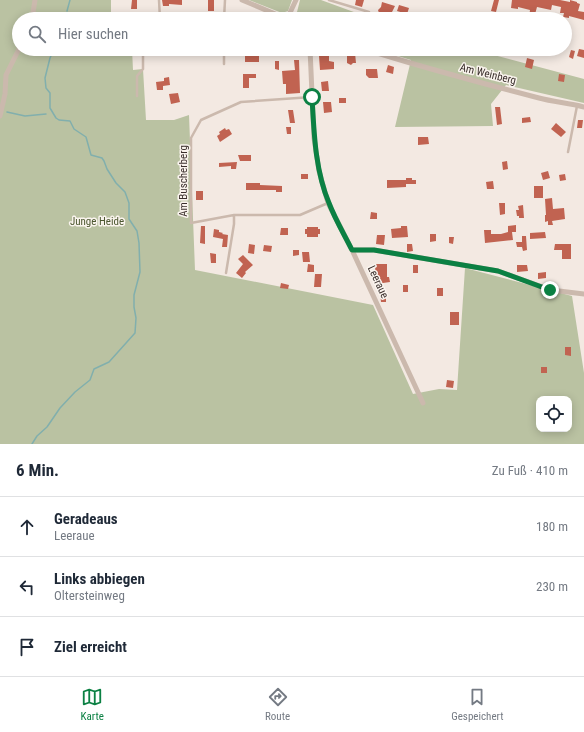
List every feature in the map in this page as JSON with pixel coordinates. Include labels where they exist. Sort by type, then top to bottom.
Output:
[{"type":"street","points":[[33,12],[35,0]]},
{"type":"street","points":[[242,0],[270,12]]},
{"type":"street","points":[[290,12],[296,0]]},
{"type":"street","points":[[0,116],[5,94],[6,75],[16,56]]},
{"type":"street","name":"Leeraue","points":[[310,56],[314,138],[319,171],[328,203],[352,250],[423,403]]},
{"type":"street","name":"Am Weinberg","points":[[386,56],[461,78],[584,107]]},
{"type":"street","points":[[352,250],[374,250],[498,271],[550,290],[584,294]]},
{"type":"lane","points":[[159,0],[160,12]]},
{"type":"lane","points":[[224,12],[225,0]]},
{"type":"lane","points":[[329,0],[369,12]]},
{"type":"lane","points":[[137,96],[137,76],[143,69],[143,56]]},
{"type":"lane","points":[[224,56],[224,64]]},
{"type":"lane","name":"Am Buscherberg","points":[[312,97],[241,102],[201,120],[191,138],[191,223],[234,215],[300,215],[328,203]]},
{"type":"lane","points":[[568,152],[577,105]]},
{"type":"lane","points":[[226,273],[234,224],[234,215]]},
{"type":"green space","name":"Junge Heide","points":[[0,0],[111,0],[111,12],[12,12],[12,56],[132,56],[133,70],[143,69],[146,120],[174,120],[189,115],[195,270],[373,305],[413,394],[439,389],[457,390],[465,268],[572,296],[584,373],[584,444],[0,444]]},
{"type":"green space","points":[[249,0],[292,0],[288,11],[279,12]]},
{"type":"green space","points":[[300,0],[321,0],[354,12],[297,12]]},
{"type":"green space","points":[[398,56],[497,56],[584,79],[584,103],[506,85],[491,104],[493,126],[395,127],[411,60]]},
{"type":"building","points":[[132,0],[137,0],[137,9],[131,9]]},
{"type":"building","points":[[162,0],[182,0],[182,5],[169,4],[169,6],[163,6]]},
{"type":"building","points":[[208,0],[214,0],[214,11],[208,11]]},
{"type":"building","points":[[356,0],[364,0],[362,7],[355,5]]},
{"type":"building","points":[[494,0],[499,0],[496,12],[491,11]]},
{"type":"building","points":[[512,0],[560,0],[570,2],[570,0],[580,4],[578,11],[584,12],[584,20],[572,17],[572,12],[560,12],[561,7],[552,5],[551,10],[537,7],[536,12],[530,12],[530,10],[518,7],[518,9],[511,8]]},
{"type":"building","points":[[382,2],[395,6],[392,12],[379,12],[378,10],[381,7]]},
{"type":"building","points":[[399,5],[409,8],[408,12],[397,11]]},
{"type":"building","points":[[579,49],[584,50],[584,58],[577,56]]},
{"type":"building","points":[[572,50],[575,51],[573,59],[569,57],[572,56]]},
{"type":"building","points":[[245,56],[259,56],[259,62],[245,62]]},
{"type":"building","points":[[319,56],[329,56],[329,61],[334,62],[334,69],[320,70]]},
{"type":"building","points":[[347,56],[355,56],[356,63],[351,65],[347,63]]},
{"type":"building","points":[[527,58],[534,60],[532,69],[525,67]]},
{"type":"building","points":[[294,60],[299,60],[300,93],[286,94],[286,84],[283,84],[282,71],[295,70]]},
{"type":"building","points":[[275,61],[279,61],[279,70],[275,69]]},
{"type":"building","points":[[388,65],[394,67],[393,74],[386,72]]},
{"type":"building","points":[[366,69],[377,69],[378,78],[369,78],[366,75]]},
{"type":"building","points":[[243,74],[256,74],[256,78],[249,78],[249,88],[243,88]]},
{"type":"building","points":[[559,74],[565,75],[564,82],[558,81]]},
{"type":"building","points":[[169,77],[170,85],[163,86],[163,90],[157,90],[156,82],[164,81],[164,78]]},
{"type":"building","points":[[328,81],[329,91],[322,91],[321,82]]},
{"type":"building","points":[[178,93],[180,102],[171,104],[169,94]]},
{"type":"building","points":[[339,98],[346,98],[346,103],[339,103]]},
{"type":"building","points":[[323,102],[331,102],[332,112],[324,113]]},
{"type":"building","points":[[495,107],[500,107],[502,124],[497,125]]},
{"type":"building","points":[[288,110],[293,110],[295,123],[290,123]]},
{"type":"building","points":[[530,117],[531,122],[522,123],[522,118]]},
{"type":"building","points":[[578,120],[583,120],[582,128],[577,128]]},
{"type":"building","points":[[556,123],[566,132],[561,137],[551,129]]},
{"type":"building","points":[[286,127],[291,127],[291,134],[287,134]]},
{"type":"building","points":[[225,128],[226,130],[229,129],[232,134],[220,142],[217,136],[220,134],[219,132]]},
{"type":"building","points":[[418,137],[428,137],[429,144],[418,145]]},
{"type":"building","points":[[238,155],[251,155],[251,161],[240,161]]},
{"type":"building","points":[[507,161],[508,169],[503,170],[502,162]]},
{"type":"building","points":[[237,162],[236,169],[231,169],[231,166],[219,167],[219,163]]},
{"type":"building","points":[[548,171],[550,178],[543,180],[541,173]]},
{"type":"building","points":[[301,174],[308,174],[308,179],[301,179]]},
{"type":"building","points":[[565,174],[566,180],[560,181],[559,175]]},
{"type":"building","points":[[406,178],[416,180],[416,184],[406,184],[406,187],[387,188],[387,180],[406,180]]},
{"type":"building","points":[[493,181],[494,189],[487,189],[486,182]]},
{"type":"building","points":[[246,183],[282,186],[282,192],[276,192],[276,190],[246,190]]},
{"type":"building","points":[[534,186],[543,186],[543,198],[534,198]]},
{"type":"building","points":[[196,191],[203,191],[203,200],[196,200]]},
{"type":"building","points":[[552,198],[553,209],[564,208],[565,219],[552,221],[553,225],[548,225],[548,221],[545,222],[545,199]]},
{"type":"building","points":[[499,203],[505,203],[505,214],[500,215]]},
{"type":"building","points":[[523,205],[524,218],[519,218],[516,210],[519,210],[518,206]]},
{"type":"building","points":[[371,212],[377,213],[377,219],[370,219]]},
{"type":"building","points":[[516,225],[516,232],[512,232],[513,240],[485,243],[484,230],[491,230],[491,234],[501,234],[508,232],[508,226]]},
{"type":"building","points":[[201,226],[205,226],[205,244],[200,243]]},
{"type":"building","points":[[401,226],[407,226],[408,237],[392,238],[391,229],[401,228]]},
{"type":"building","points":[[307,227],[318,227],[318,229],[320,229],[320,234],[318,234],[318,237],[307,237],[307,234],[305,234],[305,229],[307,229]]},
{"type":"building","points":[[281,228],[288,228],[288,235],[280,235]]},
{"type":"building","points":[[214,229],[219,230],[219,232],[223,233],[222,234],[228,235],[227,247],[222,247],[223,239],[213,237]]},
{"type":"building","points":[[545,232],[546,238],[530,239],[530,233]]},
{"type":"building","points":[[430,234],[436,234],[436,241],[430,242]]},
{"type":"building","points":[[377,235],[385,235],[384,245],[376,244]]},
{"type":"building","points":[[522,236],[526,236],[527,250],[523,251],[522,247],[517,247],[516,242],[522,242]]},
{"type":"building","points":[[449,237],[454,237],[453,244],[449,243]]},
{"type":"building","points":[[249,244],[255,245],[254,254],[248,253]]},
{"type":"building","points":[[407,244],[412,244],[413,251],[407,252]]},
{"type":"building","points":[[555,244],[571,244],[571,259],[562,259],[562,250],[554,250]]},
{"type":"building","points":[[264,245],[272,246],[271,252],[263,251]]},
{"type":"building","points":[[293,250],[299,250],[299,255],[293,256]]},
{"type":"building","points":[[302,252],[309,252],[310,262],[303,262]]},
{"type":"building","points":[[210,253],[216,254],[216,263],[211,263]]},
{"type":"building","points":[[243,255],[253,265],[245,272],[246,273],[242,278],[236,273],[243,264],[238,259]]},
{"type":"building","points":[[308,264],[314,265],[314,272],[307,272]]},
{"type":"building","points":[[375,264],[387,264],[387,277],[389,277],[390,282],[376,284]]},
{"type":"building","points":[[413,265],[418,265],[418,273],[413,273]]},
{"type":"building","points":[[517,265],[527,265],[528,271],[517,272]]},
{"type":"building","points":[[546,272],[546,278],[538,279],[538,273]]},
{"type":"building","points":[[315,274],[322,274],[321,287],[314,287]]},
{"type":"building","points":[[281,283],[289,285],[288,289],[280,288]]},
{"type":"building","points":[[403,285],[408,285],[408,292],[403,292]]},
{"type":"building","points":[[437,288],[443,288],[443,296],[437,296]]},
{"type":"building","points":[[380,293],[386,293],[386,302],[381,302]]},
{"type":"building","points":[[450,312],[459,312],[459,325],[450,325]]},
{"type":"building","points":[[565,347],[571,347],[571,356],[565,355]]},
{"type":"building","points":[[541,367],[547,367],[547,373],[541,373]]},
{"type":"building","points":[[447,380],[454,381],[453,388],[446,387]]},
{"type":"waterway","points":[[67,11],[70,0]]},
{"type":"waterway","points":[[32,444],[37,436],[47,427],[60,408],[75,392],[90,380],[94,369],[109,362],[135,333],[136,318],[134,295],[140,272],[137,231],[129,219],[129,203],[125,192],[116,183],[102,158],[91,155],[86,137],[74,129],[70,121],[59,120],[56,118],[50,108],[50,93],[46,88],[45,78],[51,56]]},
{"type":"waterway","points":[[7,112],[25,116],[46,114]]},
{"type":"route","points":[[312,97],[314,138],[319,171],[328,203],[352,250],[374,250],[441,260],[498,271],[550,290]]}]
